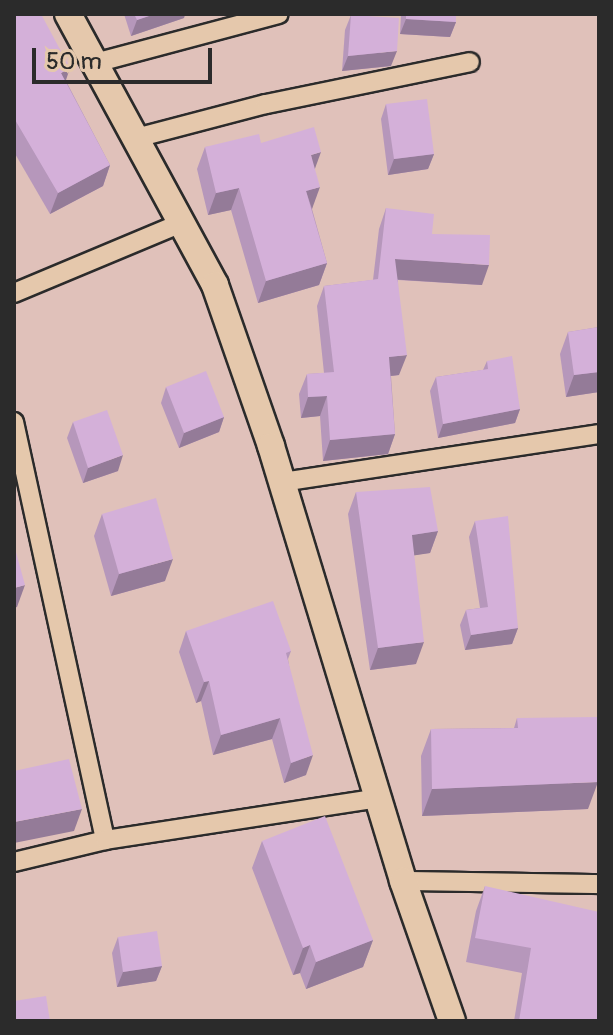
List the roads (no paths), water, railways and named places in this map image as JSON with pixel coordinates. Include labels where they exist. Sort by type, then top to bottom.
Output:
[{"type":"street","points":[[68,14],[215,285],[282,482],[403,881],[452,1021]]},
{"type":"street","points":[[95,63],[279,14]]},
{"type":"street","points":[[136,138],[266,104],[470,62]]},
{"type":"street","points":[[14,293],[181,223]]},
{"type":"street","points":[[14,422],[105,840]]},
{"type":"street","points":[[282,482],[599,434]]},
{"type":"street","points":[[14,862],[105,840],[378,798]]},
{"type":"street","points":[[403,881],[599,884]]}]
